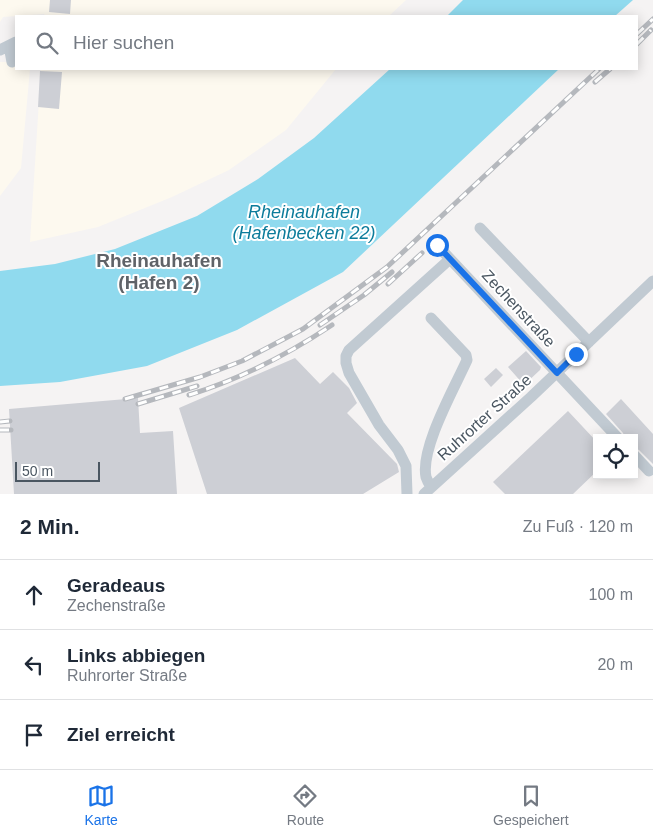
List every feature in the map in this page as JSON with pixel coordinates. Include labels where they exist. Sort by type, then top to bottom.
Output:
[{"type":"street","points":[[6,45],[12,62]]},
{"type":"street","points":[[480,228],[589,342]]},
{"type":"street","name":"Zechenstraße","points":[[437,245],[614,434]]},
{"type":"street","points":[[407,494],[406,466],[349,372],[346,356],[349,350],[450,259]]},
{"type":"street","name":"Ruhrorter Straße","points":[[427,491],[557,373],[653,281]]},
{"type":"street","points":[[427,491],[426,467],[430,443],[467,360],[466,355],[432,318]]},
{"type":"street","points":[[638,459],[649,471]]},
{"type":"shaded area","points":[[0,0],[406,0],[390,15],[44,14],[3,17],[0,22]]},
{"type":"shaded area","points":[[0,62],[15,62],[15,70],[30,70],[21,168],[0,196]]},
{"type":"shaded area","points":[[41,70],[335,70],[286,130],[229,170],[172,197],[98,227],[30,242]]},
{"type":"water","points":[[463,0],[633,0],[616,15],[448,15]]},
{"type":"water","name":"Rheinauhafen (Hafenbecken 22)","points":[[389,70],[558,70],[343,272],[237,330],[147,366],[60,382],[0,386],[0,271],[55,264],[115,249],[197,216],[258,179],[314,138]]},
{"type":"building","points":[[50,0],[71,0],[70,14],[49,12]]},
{"type":"building","points":[[40,71],[62,72],[59,109],[38,107]]},
{"type":"building","points":[[526,351],[541,367],[524,385],[508,367]]},
{"type":"building","points":[[295,358],[320,384],[333,372],[349,388],[357,403],[347,413],[397,464],[399,472],[363,494],[207,494],[179,408]]},
{"type":"building","points":[[496,368],[503,375],[491,387],[484,379]]},
{"type":"building","points":[[138,398],[140,433],[173,431],[177,494],[14,494],[9,409]]},
{"type":"building","points":[[621,399],[653,434],[653,464],[638,450],[638,434],[623,434],[606,414]]},
{"type":"building","points":[[568,411],[593,438],[593,475],[573,494],[505,494],[493,482]]},
{"type":"railway","points":[[638,33],[653,19]]},
{"type":"railway","points":[[638,43],[651,30]]},
{"type":"railway","points":[[125,399],[200,377],[242,361],[303,329],[387,267],[598,70]]},
{"type":"railway","points":[[595,82],[609,70]]},
{"type":"railway","points":[[388,284],[422,253]]},
{"type":"railway","points":[[320,325],[364,295],[392,272]]},
{"type":"railway","points":[[189,395],[227,382],[263,365],[332,325]]},
{"type":"railway","points":[[138,404],[197,386]]},
{"type":"railway","points":[[0,422],[10,421]]},
{"type":"railway","points":[[0,430],[11,430]]},
{"type":"district","name":"Rheinauhafen (Hafen 2)","points":[[159,271]]},
{"type":"route","points":[[437,245],[557,373],[576,354]]}]
